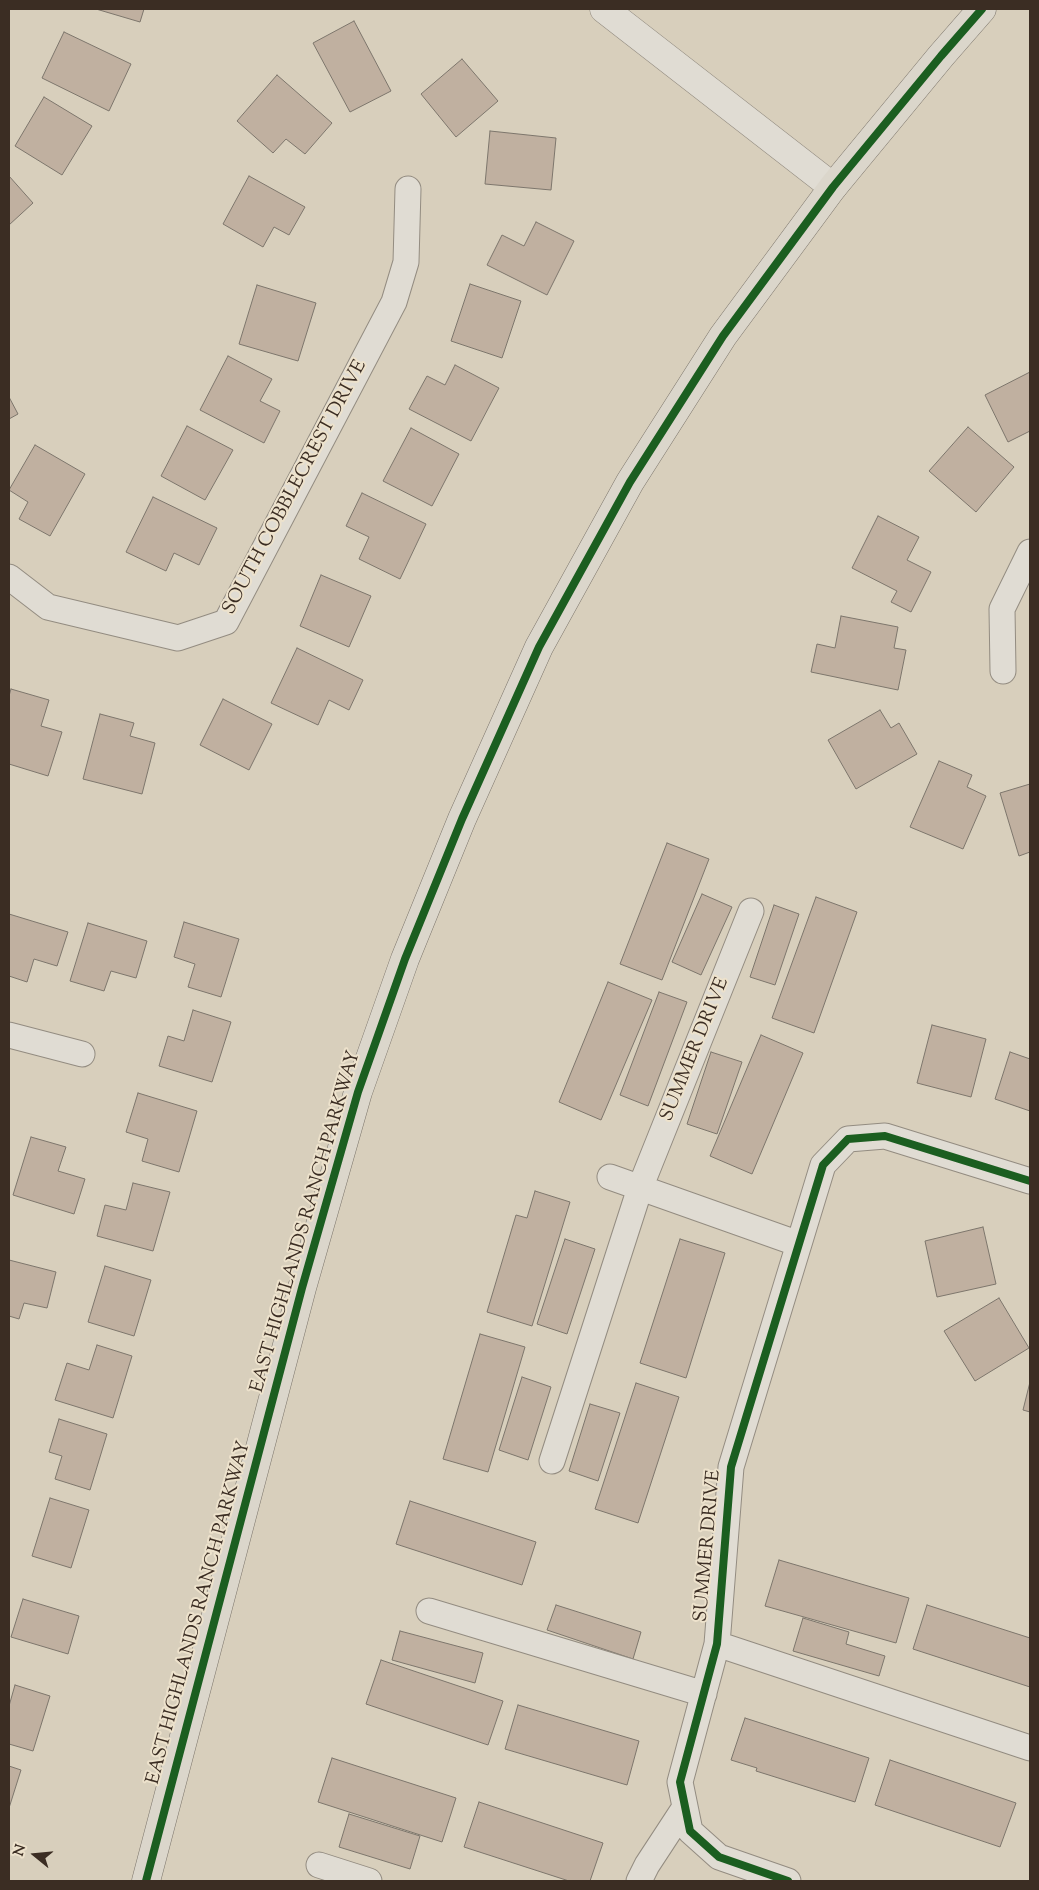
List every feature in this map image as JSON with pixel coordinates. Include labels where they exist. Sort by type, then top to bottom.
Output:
[{"type":"main road","name":"EAST HIGHLANDS RANCH PARKWAY","points":[[146,1881],[302,1288],[358,1092],[405,959],[462,819],[539,647],[630,482],[723,336],[833,187],[982,9]]},
{"type":"street","points":[[604,9],[833,187]]},
{"type":"street","name":"SOUTH COBBLECREST DRIVE","points":[[9,577],[48,607],[178,638],[226,622],[394,302],[406,262],[408,189]]},
{"type":"street","points":[[1003,672],[1002,609],[1030,552]]},
{"type":"street","name":"SUMMER DRIVE","points":[[552,1461],[640,1188],[751,912]]},
{"type":"street","points":[[9,1036],[82,1054]]},
{"type":"street","name":"SUMMER DRIVE","points":[[788,1881],[719,1858],[690,1831],[680,1782],[717,1644],[731,1467],[823,1165],[848,1139],[885,1136],[1030,1181]]},
{"type":"street","points":[[610,1177],[799,1244]]},
{"type":"street","points":[[429,1611],[704,1694]]},
{"type":"street","name":"SUMMER DRIVE","points":[[717,1644],[1030,1748]]},
{"type":"street","points":[[639,1881],[647,1865],[685,1807]]},
{"type":"street","points":[[319,1865],[369,1881]]},
{"type":"building","points":[[96,9],[144,9],[140,22]]},
{"type":"building","points":[[354,21],[391,91],[350,112],[313,43]]},
{"type":"building","points":[[64,32],[131,64],[109,111],[42,78]]},
{"type":"building","points":[[462,59],[498,101],[456,137],[421,94]]},
{"type":"building","points":[[277,75],[332,123],[305,154],[286,139],[273,153],[237,121]]},
{"type":"building","points":[[44,97],[92,126],[62,175],[15,146]]},
{"type":"building","points":[[490,131],[556,138],[551,190],[485,184]]},
{"type":"building","points":[[9,176],[33,203],[9,225]]},
{"type":"building","points":[[249,176],[305,207],[289,235],[274,227],[263,247],[223,224]]},
{"type":"building","points":[[536,222],[574,241],[547,295],[487,265],[502,235],[524,246]]},
{"type":"building","points":[[470,284],[521,301],[502,358],[451,341]]},
{"type":"building","points":[[257,285],[316,303],[298,361],[239,344]]},
{"type":"building","points":[[228,356],[272,379],[260,401],[280,411],[264,443],[200,410]]},
{"type":"building","points":[[455,365],[499,388],[471,441],[409,409],[427,376],[445,385]]},
{"type":"building","points":[[1030,372],[1030,431],[1008,442],[985,395]]},
{"type":"building","points":[[9,397],[18,414],[9,419]]},
{"type":"building","points":[[187,426],[233,450],[205,500],[161,476]]},
{"type":"building","points":[[968,427],[1014,467],[976,512],[929,471]]},
{"type":"building","points":[[411,428],[459,454],[432,506],[383,481]]},
{"type":"building","points":[[35,445],[85,474],[50,536],[19,519],[28,502],[9,490]]},
{"type":"building","points":[[362,493],[426,524],[400,579],[359,559],[369,537],[346,526]]},
{"type":"building","points":[[153,497],[217,528],[199,565],[174,553],[166,571],[126,552]]},
{"type":"building","points":[[878,516],[919,537],[907,560],[931,572],[911,612],[891,602],[897,591],[852,568]]},
{"type":"building","points":[[321,575],[371,596],[349,647],[300,626]]},
{"type":"building","points":[[841,616],[898,627],[894,648],[906,650],[898,690],[811,672],[817,644],[835,648]]},
{"type":"building","points":[[297,648],[363,680],[349,710],[329,700],[318,725],[271,703]]},
{"type":"building","points":[[11,689],[49,700],[41,726],[62,732],[48,776],[9,764],[9,696]]},
{"type":"building","points":[[223,699],[272,724],[249,770],[200,745]]},
{"type":"building","points":[[880,710],[891,728],[899,723],[917,754],[856,789],[828,740]]},
{"type":"building","points":[[100,714],[134,723],[130,736],[155,743],[142,794],[83,779]]},
{"type":"building","points":[[939,761],[972,775],[967,787],[986,796],[963,849],[910,827]]},
{"type":"building","points":[[1030,784],[1030,852],[1019,856],[1000,793]]},
{"type":"building","points":[[667,843],[709,859],[662,980],[620,964]]},
{"type":"building","points":[[702,894],[732,907],[701,975],[672,962]]},
{"type":"building","points":[[816,897],[857,912],[814,1033],[772,1018]]},
{"type":"building","points":[[774,905],[799,914],[775,985],[750,977]]},
{"type":"building","points":[[9,914],[68,932],[57,966],[34,959],[27,982],[9,976]]},
{"type":"building","points":[[184,922],[239,939],[221,997],[188,987],[195,964],[174,957]]},
{"type":"building","points":[[88,923],[147,941],[136,978],[111,971],[104,991],[70,981]]},
{"type":"building","points":[[608,982],[652,1000],[601,1120],[559,1102]]},
{"type":"building","points":[[659,992],[687,1002],[648,1106],[620,1095]]},
{"type":"building","points":[[193,1010],[231,1022],[212,1082],[159,1066],[168,1036],[184,1041]]},
{"type":"building","points":[[932,1025],[986,1039],[971,1097],[917,1083]]},
{"type":"building","points":[[761,1035],[803,1053],[752,1174],[710,1156]]},
{"type":"building","points":[[711,1052],[742,1062],[717,1134],[687,1124]]},
{"type":"building","points":[[1010,1052],[1030,1059],[1030,1111],[995,1099]]},
{"type":"building","points":[[138,1093],[197,1111],[179,1172],[142,1161],[148,1139],[126,1132]]},
{"type":"building","points":[[31,1137],[66,1147],[58,1171],[85,1179],[74,1214],[13,1195]]},
{"type":"building","points":[[133,1183],[170,1192],[153,1251],[97,1236],[105,1205],[126,1210]]},
{"type":"building","points":[[535,1191],[570,1202],[532,1326],[487,1312],[516,1215],[527,1218]]},
{"type":"building","points":[[983,1227],[996,1284],[937,1297],[925,1241]]},
{"type":"building","points":[[565,1239],[595,1249],[567,1334],[537,1324]]},
{"type":"building","points":[[680,1239],[725,1253],[686,1378],[640,1363]]},
{"type":"building","points":[[9,1260],[56,1272],[47,1308],[24,1303],[19,1319],[9,1316]]},
{"type":"building","points":[[105,1266],[151,1280],[134,1336],[88,1322]]},
{"type":"building","points":[[999,1298],[1029,1348],[975,1381],[944,1331]]},
{"type":"building","points":[[480,1334],[525,1347],[488,1472],[443,1459]]},
{"type":"building","points":[[97,1345],[132,1356],[113,1418],[55,1400],[67,1363],[89,1370]]},
{"type":"building","points":[[522,1377],[551,1387],[528,1460],[499,1450]]},
{"type":"building","points":[[1030,1382],[1030,1412],[1023,1410]]},
{"type":"building","points":[[636,1383],[679,1397],[638,1523],[595,1509]]},
{"type":"building","points":[[590,1404],[620,1413],[598,1481],[569,1471]]},
{"type":"building","points":[[59,1419],[107,1434],[90,1490],[55,1479],[62,1456],[49,1452]]},
{"type":"building","points":[[50,1498],[89,1510],[71,1568],[32,1556]]},
{"type":"building","points":[[410,1501],[536,1542],[522,1585],[396,1544]]},
{"type":"building","points":[[779,1560],[909,1598],[896,1643],[765,1606]]},
{"type":"building","points":[[23,1599],[79,1616],[68,1654],[11,1637]]},
{"type":"building","points":[[556,1605],[641,1632],[633,1659],[547,1630]]},
{"type":"building","points":[[927,1605],[1030,1638],[1030,1687],[913,1649]]},
{"type":"building","points":[[803,1618],[849,1632],[846,1644],[885,1656],[879,1676],[793,1651]]},
{"type":"building","points":[[400,1631],[483,1653],[475,1683],[392,1660]]},
{"type":"building","points":[[381,1660],[503,1701],[488,1745],[366,1704]]},
{"type":"building","points":[[15,1685],[50,1696],[33,1751],[9,1744],[9,1706]]},
{"type":"building","points":[[518,1705],[639,1741],[627,1785],[505,1749]]},
{"type":"building","points":[[745,1718],[869,1758],[855,1802],[756,1771],[757,1768],[731,1760]]},
{"type":"building","points":[[332,1758],[456,1798],[442,1842],[318,1802]]},
{"type":"building","points":[[890,1760],[1016,1803],[1000,1847],[875,1805]]},
{"type":"building","points":[[9,1766],[21,1770],[9,1808]]},
{"type":"building","points":[[479,1802],[603,1843],[590,1881],[569,1881],[464,1847]]},
{"type":"building","points":[[349,1814],[420,1836],[410,1869],[339,1847]]},
{"type":"cycle path","points":[[146,1881],[302,1288],[358,1092],[405,959],[462,819],[539,647],[630,482],[723,336],[833,187],[982,9]]},
{"type":"cycle path","points":[[788,1881],[719,1857],[690,1831],[680,1782],[717,1644],[731,1467],[823,1165],[848,1139],[885,1136],[1030,1181]]}]
